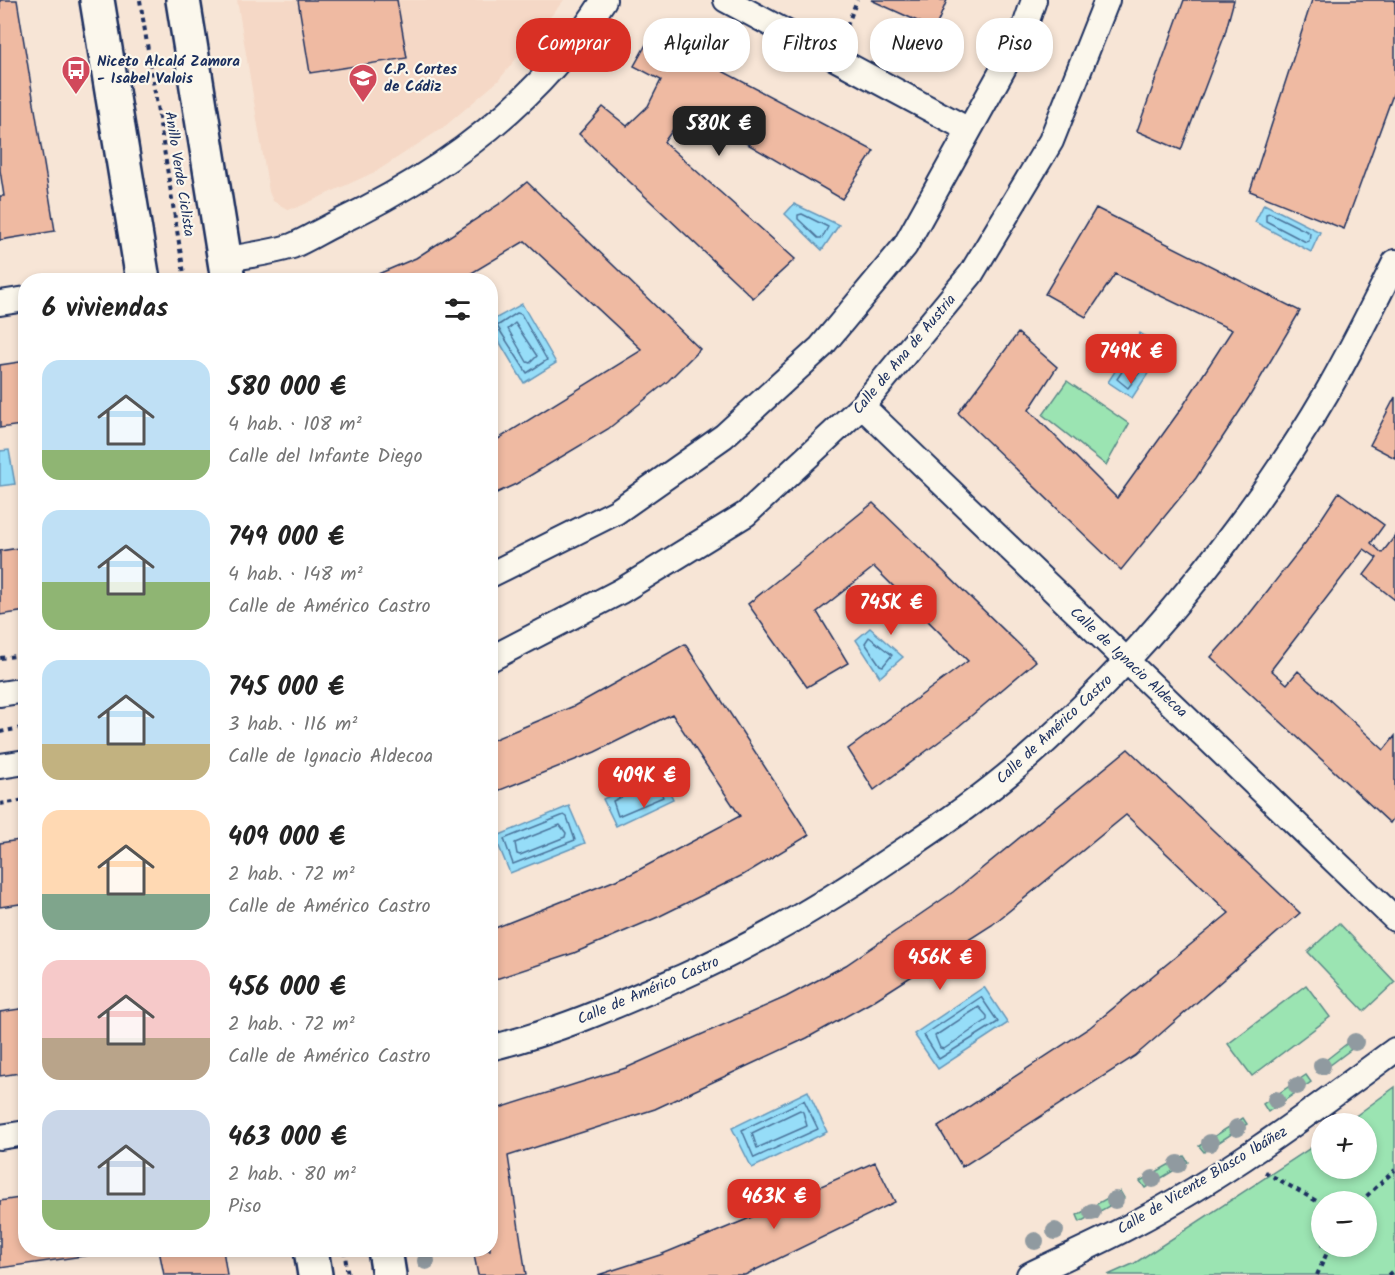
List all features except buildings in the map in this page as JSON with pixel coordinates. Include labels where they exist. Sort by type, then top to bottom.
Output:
[{"type":"street","points":[[97,0],[140,273]]},
{"type":"street","points":[[183,0],[226,270],[292,245],[389,198],[464,150],[530,92],[587,25],[604,0]]},
{"type":"street","points":[[726,0],[969,130]]},
{"type":"street","points":[[1028,18],[1034,0]]},
{"type":"street","points":[[1030,18],[1039,0]]},
{"type":"street","name":"Calle de Ana de Austria","points":[[498,654],[621,591],[746,514],[862,406],[971,274],[1052,141],[1107,0]]},
{"type":"street","points":[[498,572],[616,512],[724,436],[821,347],[905,246],[1001,72]]},
{"type":"street","name":"Calle de Américo Castro","points":[[498,1046],[533,1036],[664,985],[744,949],[833,897],[929,833],[1017,767],[1127,661],[1236,530],[1296,442],[1352,348],[1395,262]]},
{"type":"street","points":[[0,303],[18,300]]},
{"type":"street","name":"Calle de Ignacio Aldecoa","points":[[862,406],[1395,919]]},
{"type":"street","points":[[0,694],[18,691]]},
{"type":"street","points":[[0,766],[18,763]]},
{"type":"street","name":"Calle de Vicente Blasco Ibáñez","points":[[1029,1275],[1134,1224],[1241,1159],[1287,1130],[1395,1050]]},
{"type":"street","points":[[0,1137],[18,1134]]},
{"type":"street","points":[[312,1257],[315,1275]]},
{"type":"street","points":[[385,1257],[389,1275]]},
{"type":"path","name":"Anillo Verde Ciclista","points":[[140,0],[184,273]]},
{"type":"path","points":[[850,18],[857,0]]},
{"type":"path","points":[[0,657],[18,656]]},
{"type":"path","points":[[0,732],[18,729]]},
{"type":"path","points":[[0,804],[18,801]]},
{"type":"path","points":[[1241,1159],[1311,1198]]},
{"type":"path","points":[[1372,1191],[1395,1170]]},
{"type":"path","points":[[345,1257],[348,1275]]},
{"type":"path","points":[[1317,1275],[1325,1257]]},
{"type":"path","points":[[1389,1275],[1395,1269]]},
{"type":"shaded area","name":"C.P. Cortes de Cádiz","points":[[237,0],[564,0],[549,18],[516,18],[516,59],[498,81],[444,127],[377,171],[296,208],[287,209],[273,201],[269,192]]},
{"type":"green space","points":[[1067,381],[1129,424],[1106,465],[1043,415]]},
{"type":"green space","points":[[1339,923],[1395,982],[1364,1011],[1308,952]]},
{"type":"green space","points":[[1306,985],[1330,1017],[1252,1076],[1228,1044]]},
{"type":"green space","points":[[1358,1035],[1362,1041],[1321,1072],[1317,1067]]},
{"type":"green space","points":[[1306,1075],[1311,1082],[1268,1112],[1263,1104]]},
{"type":"green space","points":[[1395,1087],[1395,1275],[1108,1275],[1135,1263],[1311,1148],[1311,1179],[1377,1179],[1377,1113],[1360,1113]]},
{"type":"green space","points":[[1243,1118],[1247,1124],[1204,1152],[1199,1146]]},
{"type":"green space","points":[[1184,1156],[1188,1162],[1145,1188],[1140,1181]]},
{"type":"green space","points":[[1120,1191],[1124,1198],[1080,1222],[1077,1215]]},
{"type":"water","points":[[794,204],[839,225],[822,250],[785,214]]},
{"type":"water","points":[[1264,204],[1320,232],[1311,252],[1255,222]]},
{"type":"water","points":[[522,304],[556,363],[524,383],[498,339],[498,317]]},
{"type":"water","points":[[1140,333],[1164,349],[1132,398],[1108,382]]},
{"type":"water","points":[[9,450],[15,484],[0,486],[0,451]]},
{"type":"water","points":[[870,628],[903,657],[880,677],[856,640]]},
{"type":"water","points":[[660,772],[673,799],[616,826],[603,799]]},
{"type":"water","points":[[569,806],[585,843],[510,873],[498,844],[498,836]]},
{"type":"water","points":[[984,987],[1008,1023],[938,1069],[914,1034]]},
{"type":"water","points":[[808,1091],[827,1132],[752,1168],[732,1128]]},
{"type":"place","name":"Niceto Alcalá Zamora - Isabel Valois","points":[[76,96]]},
{"type":"place","name":"C.P. Cortes de Cádiz","points":[[363,104]]}]
